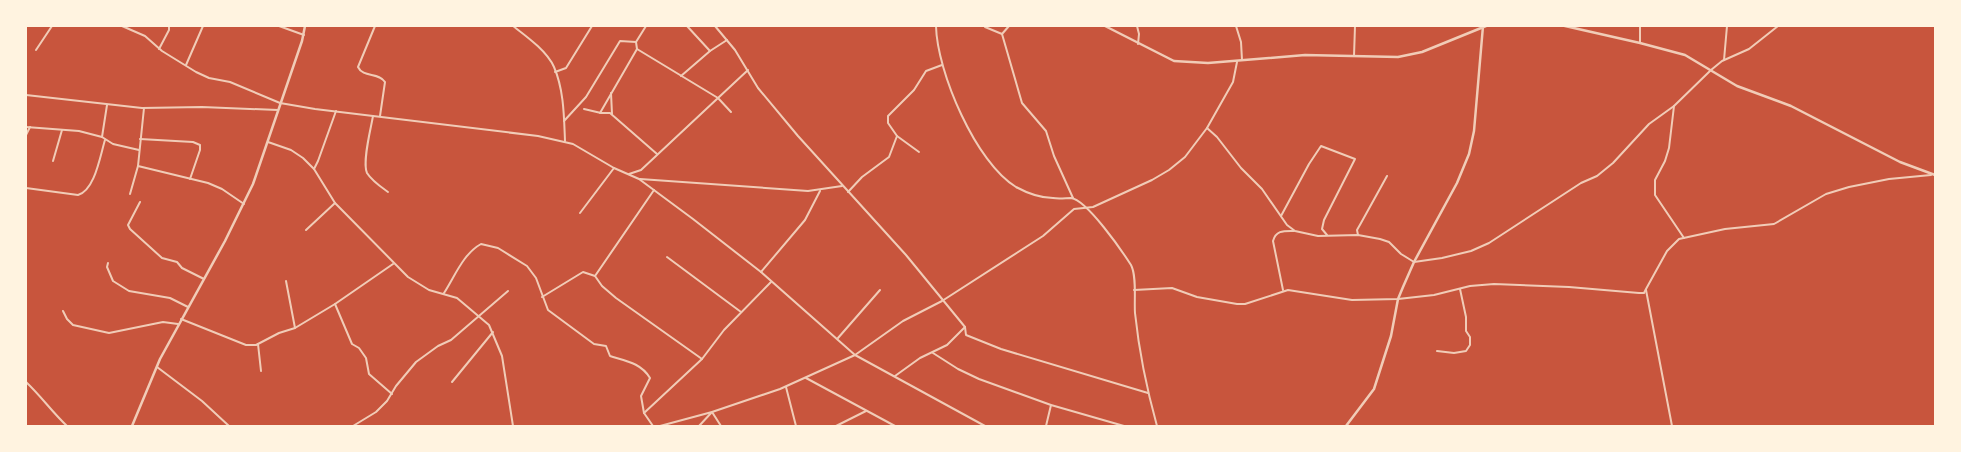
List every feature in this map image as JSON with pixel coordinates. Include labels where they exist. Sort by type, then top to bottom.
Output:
[{"type":"street","points":[[36,50],[52,26]]},
{"type":"street","points":[[122,26],[145,36],[159,49],[186,64],[196,72],[209,78],[230,82],[280,103],[538,136],[565,141],[587,151],[614,168],[638,179],[654,190],[761,272],[838,338],[854,355],[986,426]]},
{"type":"street","points":[[159,49],[169,30],[169,26]]},
{"type":"street","points":[[186,64],[203,26]]},
{"type":"street","points":[[279,26],[304,35]]},
{"type":"street","points":[[132,426],[157,367],[178,324],[204,279],[253,184],[304,35],[305,26]]},
{"type":"street","points":[[375,26],[358,67],[364,73],[378,76],[385,82],[380,116]]},
{"type":"street","points":[[512,26],[540,50],[549,60],[555,72],[562,98],[565,141]]},
{"type":"street","points":[[555,72],[566,68],[592,26]]},
{"type":"street","points":[[600,113],[637,49],[636,42],[646,26]]},
{"type":"street","points":[[687,26],[710,51]]},
{"type":"street","points":[[715,26],[727,40],[748,70],[758,88],[802,141],[906,255],[942,301],[965,327],[966,335],[980,342],[1148,393]]},
{"type":"street","points":[[936,26],[937,47],[947,81],[969,129],[993,167],[1008,182],[1027,192],[1048,198],[1073,198]]},
{"type":"street","points":[[1002,34],[1009,26]]},
{"type":"street","points":[[1105,26],[1174,61],[1186,63],[1237,62],[1271,57],[1305,55],[1398,57],[1416,53],[1484,26],[1474,131],[1469,154],[1456,184],[1414,262],[1398,299],[1391,336],[1374,389],[1346,426]]},
{"type":"street","points":[[1137,26],[1139,34],[1138,44]]},
{"type":"street","points":[[1236,26],[1241,42],[1242,61]]},
{"type":"street","points":[[1354,57],[1356,26]]},
{"type":"street","points":[[1565,26],[1640,42],[1685,55],[1737,86],[1791,106],[1900,162],[1931,175]]},
{"type":"street","points":[[1640,26],[1640,42]]},
{"type":"street","points":[[1724,60],[1727,26]]},
{"type":"street","points":[[1206,128],[1217,137],[1240,168],[1262,189],[1287,225],[1295,231],[1307,235],[1358,235],[1380,239],[1389,242],[1401,254],[1414,262],[1442,258],[1471,251],[1489,243],[1581,183],[1597,176],[1613,164],[1649,124],[1674,106],[1711,70],[1724,60],[1749,49],[1778,26]]},
{"type":"street","points":[[985,27],[1002,34]]},
{"type":"street","points":[[1002,34],[1022,104],[1048,134],[1054,156],[1073,198],[1085,207],[1105,228],[1132,267],[1136,314],[1148,393],[1157,426]]},
{"type":"street","points":[[681,76],[710,51],[727,40]]},
{"type":"street","points":[[564,121],[586,97],[620,41],[636,42]]},
{"type":"street","points":[[637,49],[718,98],[731,112]]},
{"type":"street","points":[[660,426],[712,412],[786,386],[854,355],[903,321],[942,301],[1043,236],[1074,209],[1093,207],[1152,180],[1169,170],[1185,157],[1206,128],[1233,82],[1237,62]]},
{"type":"street","points":[[919,152],[897,136],[888,123],[888,116],[914,90],[926,71],[942,65]]},
{"type":"street","points":[[629,174],[641,170],[748,70]]},
{"type":"street","points":[[611,92],[612,114]]},
{"type":"street","points":[[26,95],[144,108],[202,107],[278,110]]},
{"type":"street","points":[[102,137],[107,105]]},
{"type":"street","points":[[1674,106],[1669,148],[1665,161],[1655,180],[1654,195],[1684,238]]},
{"type":"street","points":[[130,194],[138,166],[144,108]]},
{"type":"street","points":[[584,109],[612,114],[657,154]]},
{"type":"street","points":[[314,169],[336,111]]},
{"type":"street","points":[[373,116],[365,163],[367,172],[373,180],[388,192]]},
{"type":"street","points":[[26,127],[80,131],[102,137],[104,140],[139,150]]},
{"type":"street","points":[[26,135],[30,127]]},
{"type":"street","points":[[53,161],[62,130]]},
{"type":"street","points":[[848,192],[862,177],[889,157],[897,136]]},
{"type":"street","points":[[140,139],[194,142],[200,145],[200,150],[190,179]]},
{"type":"street","points":[[26,188],[78,195],[84,193],[88,189],[98,164],[104,140]]},
{"type":"street","points":[[268,142],[291,150],[314,169],[335,203],[393,264],[419,285],[429,290],[444,293],[457,298],[489,325],[502,356],[513,426]]},
{"type":"street","points":[[1281,216],[1295,188],[1321,146],[1355,159],[1324,220],[1322,229],[1327,235]]},
{"type":"street","points":[[138,166],[208,183],[222,189],[244,204]]},
{"type":"street","points":[[580,213],[614,168]]},
{"type":"street","points":[[1134,290],[1172,288],[1197,297],[1237,304],[1245,304],[1283,290],[1352,300],[1398,299],[1434,295],[1460,289],[1494,284],[1569,287],[1644,293],[1667,251],[1679,239],[1725,229],[1774,224],[1826,194],[1849,187],[1888,179],[1935,175]]},
{"type":"street","points":[[1358,235],[1357,230],[1387,176]]},
{"type":"street","points":[[638,179],[820,190],[843,186]]},
{"type":"street","points":[[595,276],[654,190]]},
{"type":"street","points":[[761,272],[804,220],[820,190]]},
{"type":"street","points":[[140,202],[128,225],[130,229],[162,258],[177,262],[182,268],[204,279]]},
{"type":"street","points":[[306,230],[335,203]]},
{"type":"street","points":[[1283,290],[1273,241],[1275,235],[1280,232],[1295,231]]},
{"type":"street","points":[[444,293],[461,264],[474,248],[481,244],[498,248],[527,266],[536,278],[548,310],[594,344],[606,346],[610,356],[639,365],[648,374],[650,378],[641,396],[644,413],[653,426]]},
{"type":"street","points":[[667,257],[741,312]]},
{"type":"street","points":[[108,263],[107,266],[113,280],[129,291],[170,298],[188,307]]},
{"type":"street","points":[[181,319],[246,345],[258,344],[280,333],[295,328],[336,304],[393,264]]},
{"type":"street","points":[[542,297],[583,272],[595,276],[602,286],[616,298],[702,359]]},
{"type":"street","points":[[286,281],[295,328]]},
{"type":"street","points":[[644,413],[702,359],[724,330],[771,282]]},
{"type":"street","points":[[1437,351],[1454,353],[1466,351],[1470,345],[1470,337],[1466,331],[1466,317],[1460,289]]},
{"type":"street","points":[[1646,289],[1672,426]]},
{"type":"street","points":[[838,338],[880,290]]},
{"type":"street","points":[[353,426],[376,412],[392,394],[396,386],[416,362],[438,346],[451,340],[508,291]]},
{"type":"street","points":[[336,304],[352,344],[359,348],[366,358],[369,374],[392,394]]},
{"type":"street","points":[[63,311],[67,319],[73,325],[108,334],[163,322],[178,324]]},
{"type":"street","points":[[895,376],[920,358],[947,346],[965,327]]},
{"type":"street","points":[[452,382],[493,332]]},
{"type":"street","points":[[258,344],[261,371]]},
{"type":"street","points":[[933,353],[979,380],[1051,405],[1124,426]]},
{"type":"street","points":[[157,367],[202,401],[229,426]]},
{"type":"street","points":[[806,378],[895,426]]},
{"type":"street","points":[[26,382],[40,394],[50,410],[67,426]]},
{"type":"street","points":[[786,386],[796,426]]},
{"type":"street","points":[[1046,426],[1051,405]]},
{"type":"street","points":[[836,426],[866,411]]},
{"type":"street","points":[[699,426],[712,412]]},
{"type":"street","points":[[712,412],[721,426]]}]
